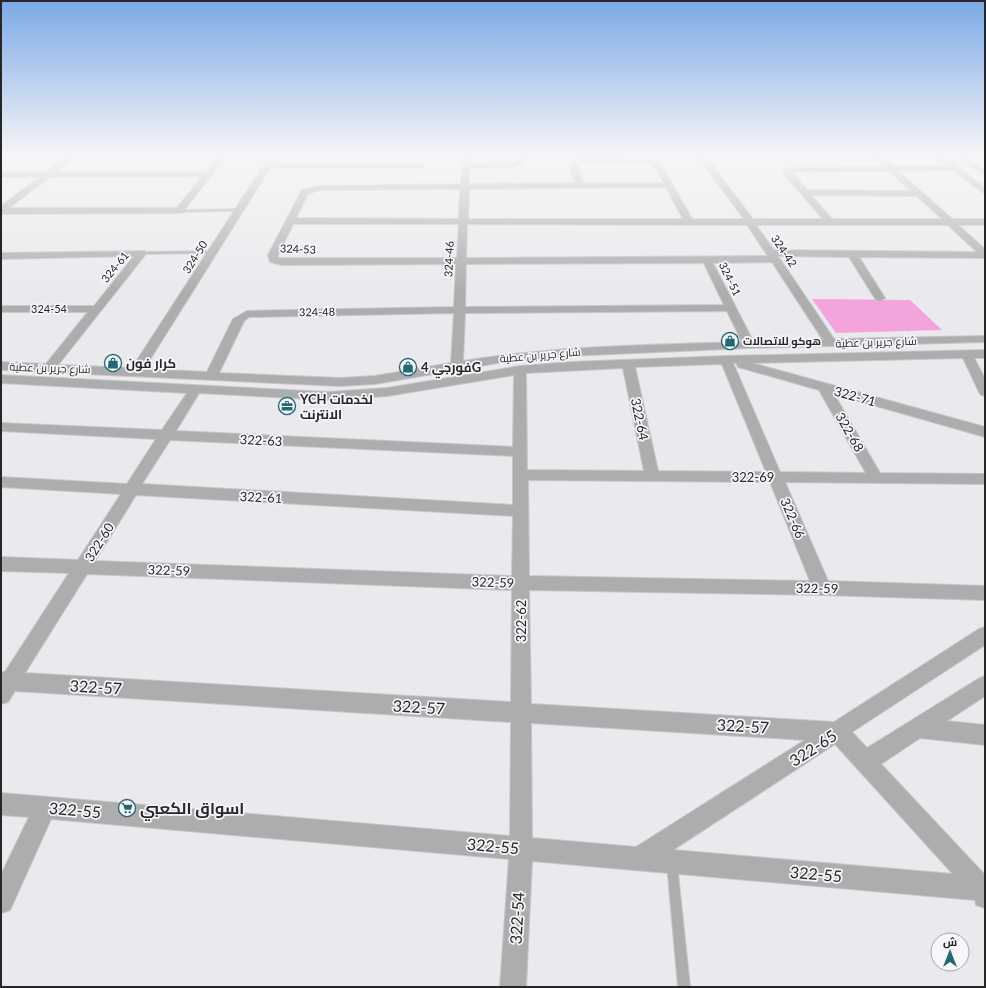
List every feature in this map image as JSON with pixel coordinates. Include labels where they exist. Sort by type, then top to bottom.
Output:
[{"type":"street","points":[[1,210],[14,200]]},
{"type":"street","points":[[1,210],[179,211],[188,200]]},
{"type":"street","name":"324-50","points":[[136,372],[245,200]]},
{"type":"street","name":"324-53","points":[[302,200],[273,255],[273,260],[282,262],[461,261]]},
{"type":"street","name":"324-46","points":[[457,366],[464,200]]},
{"type":"street","points":[[677,200],[689,222]]},
{"type":"street","name":"324-42","points":[[734,200],[774,256],[831,343]]},
{"type":"street","points":[[811,200],[830,222]]},
{"type":"street","points":[[925,200],[985,255]]},
{"type":"street","points":[[290,221],[985,222]]},
{"type":"street","name":"324-61","points":[[1,256],[142,253]]},
{"type":"street","name":"324-61","points":[[50,367],[142,253]]},
{"type":"street","points":[[707,260],[774,256],[852,254],[985,255]]},
{"type":"street","points":[[852,254],[880,298]]},
{"type":"street","name":"324-51","points":[[459,310],[731,308],[707,260],[461,261]]},
{"type":"street","points":[[731,308],[749,344]]},
{"type":"street","name":"324-54","points":[[1,309],[96,309]]},
{"type":"street","name":"324-48","points":[[212,375],[239,319],[247,314],[459,310]]},
{"type":"street","name":"شارع جرير بن عطية","points":[[1,366],[50,367],[340,382],[375,380],[509,357],[560,352],[749,344],[985,338]]},
{"type":"street","points":[[665,348],[669,361]]},
{"type":"street","name":"شارع جرير بن عطية","points":[[1,379],[328,396],[380,393],[520,370],[628,363],[985,354]]},
{"type":"street","points":[[967,355],[985,392]]},
{"type":"street","name":"322-71","points":[[726,360],[985,432]]},
{"type":"street","name":"322-66","points":[[726,360],[822,588]]},
{"type":"street","name":"322-64","points":[[628,363],[652,476]]},
{"type":"street","name":"322-62","points":[[520,370],[521,849]]},
{"type":"street","points":[[294,394],[301,380]]},
{"type":"street","name":"322-68","points":[[824,387],[876,478]]},
{"type":"street","name":"322-60","points":[[4,686],[196,388]]},
{"type":"street","name":"322-63","points":[[1,427],[520,452]]},
{"type":"street","name":"322-69","points":[[520,475],[985,478]]},
{"type":"street","name":"322-61","points":[[1,482],[520,511]]},
{"type":"street","name":"322-59","points":[[1,564],[520,583],[822,588],[985,593]]},
{"type":"street","name":"322-65","points":[[639,859],[838,732],[985,635]]},
{"type":"street","points":[[865,762],[985,685]]},
{"type":"street","name":"322-57","points":[[4,686],[521,713],[838,732]]},
{"type":"street","points":[[919,728],[985,735]]},
{"type":"street","points":[[838,732],[984,892]]},
{"type":"street","name":"322-55","points":[[1,804],[639,859],[984,892]]},
{"type":"street","points":[[1,901],[45,808]]},
{"type":"street","name":"322-54","points":[[513,987],[521,849]]},
{"type":"lane","points":[[179,211],[239,210]]},
{"type":"lane","points":[[142,253],[212,252]]},
{"type":"lane","points":[[672,862],[684,987]]},
{"type":"shaded area","points":[[812,299],[910,300],[942,330],[836,333]]},
{"type":"place","name":"هوكو للاتصالات","points":[[730,341]]},
{"type":"place","name":"كرار فون","points":[[113,363]]},
{"type":"place","name":"فورجي 4G","points":[[408,367]]},
{"type":"place","name":"YCH لخدمات الانترنت","points":[[287,406]]},
{"type":"place","name":"اسواق الكعبي","points":[[127,808]]}]
